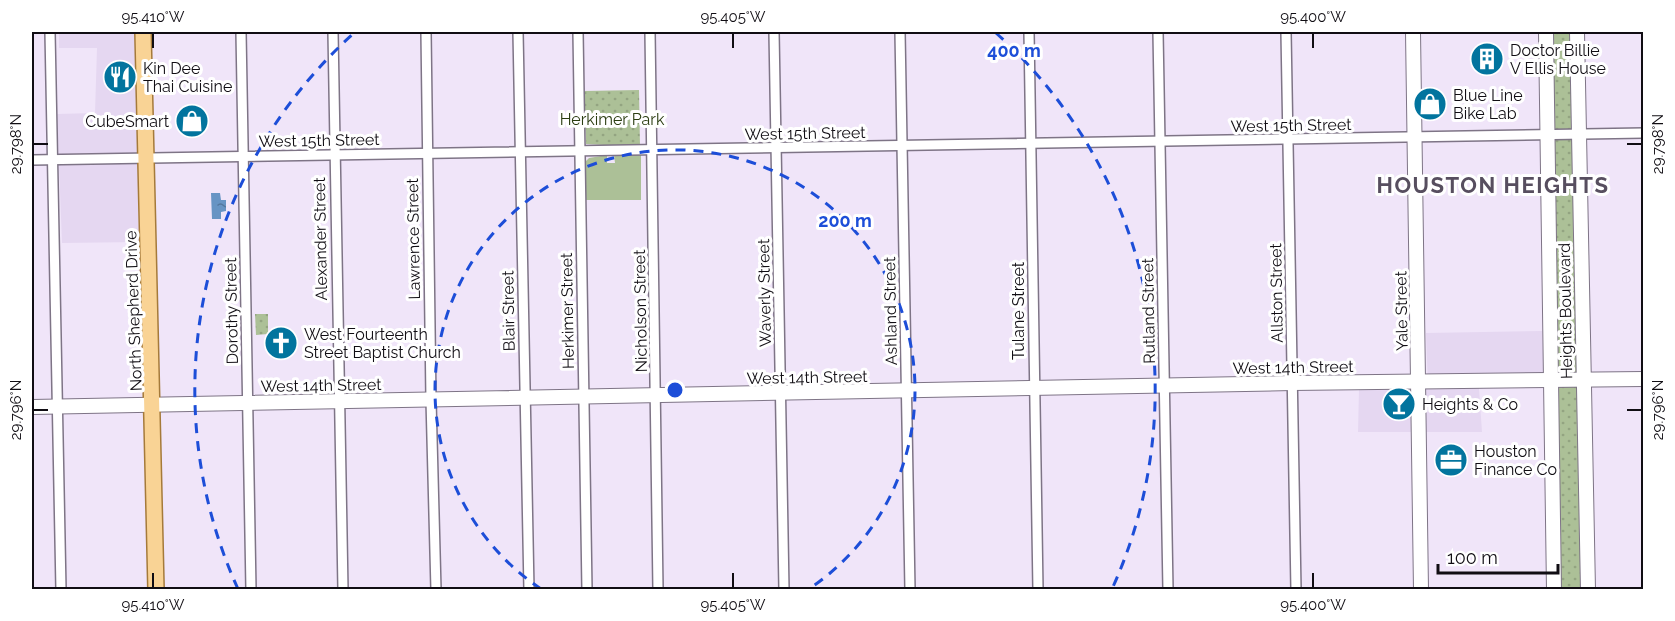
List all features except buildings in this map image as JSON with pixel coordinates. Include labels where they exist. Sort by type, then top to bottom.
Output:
[{"type":"main road","name":"North Shepherd Drive","points":[[143,32],[154,405],[156,590]]},
{"type":"main road","name":"Yale Street","points":[[1413,32],[1421,590]]},
{"type":"main road","name":"Heights Boulevard","points":[[1546,32],[1554,590]]},
{"type":"main road","name":"Heights Boulevard","points":[[1577,32],[1582,380],[1588,590]]},
{"type":"main road","name":"West 14th Street","points":[[32,407],[656,397],[1292,383],[1644,379]]},
{"type":"street","points":[[50,32],[61,590]]},
{"type":"street","name":"Dorothy Street","points":[[241,32],[251,590]]},
{"type":"street","name":"Alexander Street","points":[[333,32],[343,590]]},
{"type":"street","name":"Lawrence Street","points":[[426,32],[430,400],[436,590]]},
{"type":"street","name":"Blair Street","points":[[518,32],[529,590]]},
{"type":"street","name":"Herkimer Street","points":[[578,32],[586,590]]},
{"type":"street","name":"Nicholson Street","points":[[650,32],[658,590]]},
{"type":"street","name":"Waverly Street","points":[[774,32],[784,590]]},
{"type":"street","name":"Ashland Street","points":[[900,32],[910,590]]},
{"type":"street","name":"Tulane Street","points":[[1029,32],[1038,590]]},
{"type":"street","name":"Rutland Street","points":[[1158,32],[1168,590]]},
{"type":"street","name":"Allston Street","points":[[1286,32],[1296,590]]},
{"type":"street","name":"West 15th Street","points":[[32,160],[1288,139],[1415,139],[1644,133]]},
{"type":"shaded area","points":[[59,32],[136,32],[139,242],[62,243],[57,114],[95,113],[97,48],[59,48]]},
{"type":"shaded area","points":[[1542,331],[1544,374],[1478,374],[1482,432],[1358,432],[1359,390],[1428,389],[1426,333]]},
{"type":"green space","points":[[1551,32],[1572,32],[1581,589],[1560,589]]},
{"type":"green space","name":"Herkimer Park","points":[[639,90],[640,147],[586,144],[584,91]]},
{"type":"green space","points":[[641,154],[641,200],[585,200],[584,163],[589,158],[607,155],[607,163],[615,163],[614,155]]},
{"type":"green space","points":[[255,314],[268,314],[268,334],[256,335]]},
{"type":"water","points":[[211,193],[220,193],[221,200],[226,200],[226,211],[221,212],[221,219],[212,219]]},
{"type":"place","name":"Doctor Billie V Ellis House","points":[[1487,59]]},
{"type":"place","name":"Kin Dee Thai Cuisine","points":[[120,77]]},
{"type":"place","name":"Blue Line Bike Lab","points":[[1430,104]]},
{"type":"place","name":"CubeSmart","points":[[192,121]]},
{"type":"place","name":"West Fourteenth Street Baptist Church","points":[[281,343]]},
{"type":"place","name":"Heights & Co","points":[[1399,404]]},
{"type":"place","name":"Houston Finance Co","points":[[1451,460]]},
{"type":"district","name":"HOUSTON HEIGHTS","points":[[1493,185]]}]
